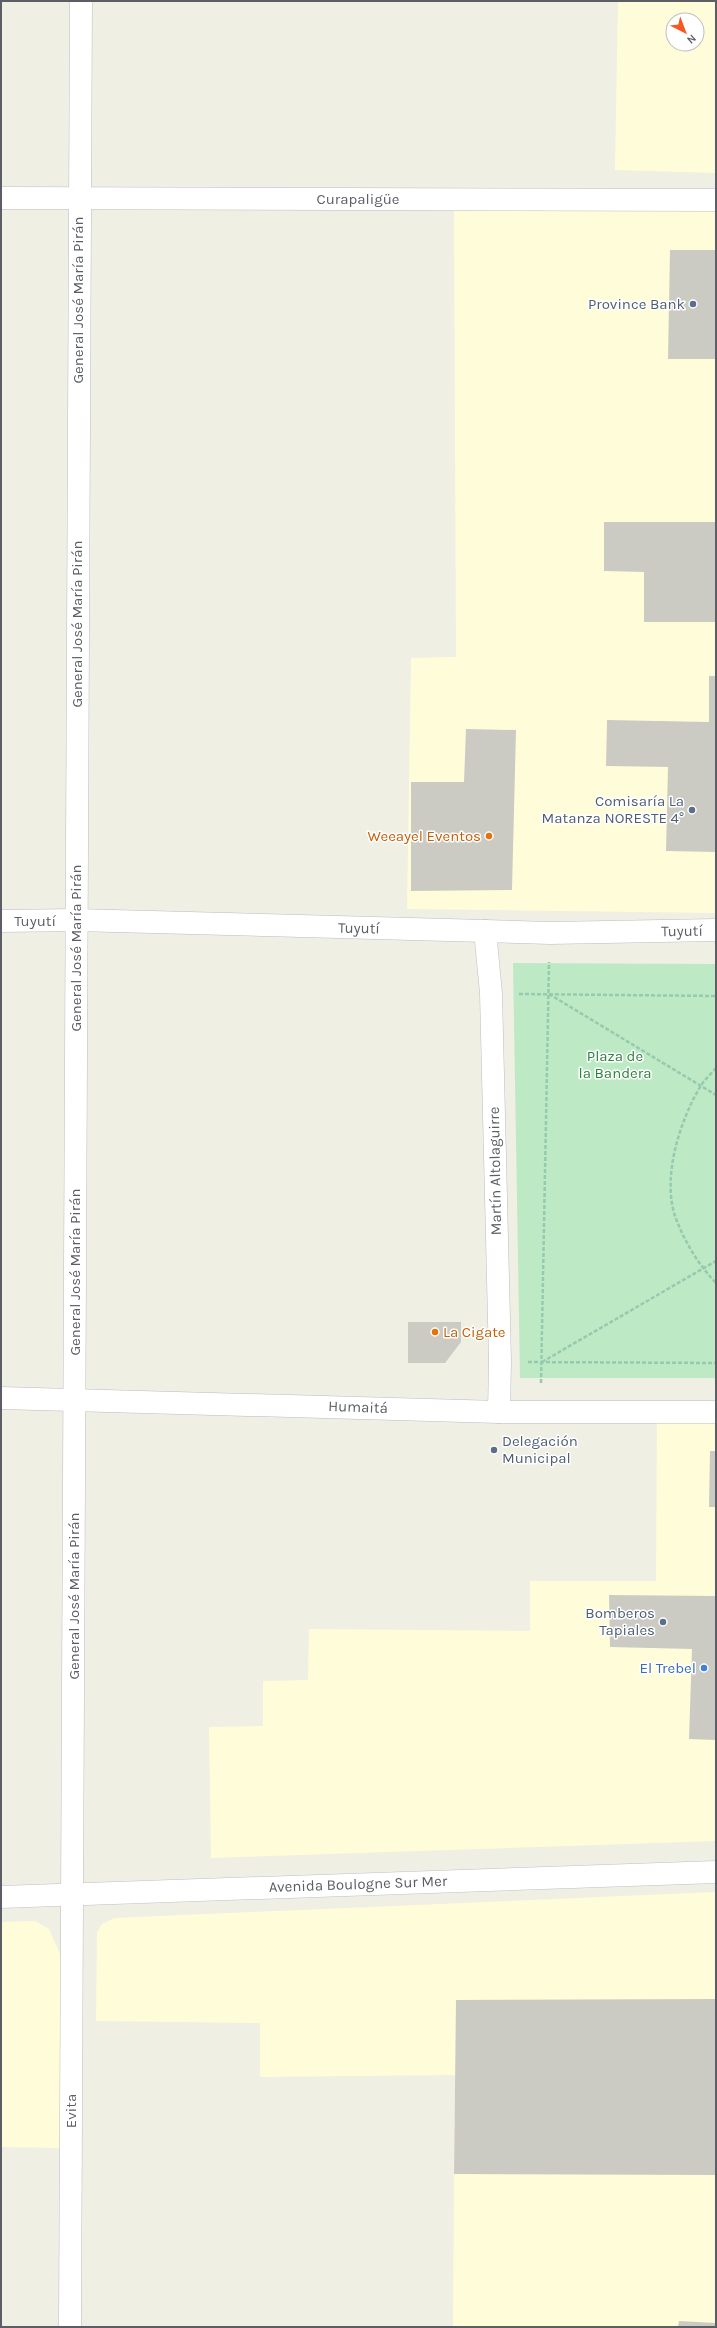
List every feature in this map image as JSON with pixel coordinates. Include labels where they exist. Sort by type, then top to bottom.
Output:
[{"type":"street","name":"General José María Pirán","points":[[72,1894],[81,1]]},
{"type":"street","name":"Curapaligüe","points":[[1,198],[716,200]]},
{"type":"street","name":"Tuyutí","points":[[1,921],[76,920],[550,933],[716,930]]},
{"type":"street","name":"Martín Altolaguirre","points":[[485,931],[491,993],[500,1361],[499,1412]]},
{"type":"street","name":"Humaitá","points":[[1,1398],[75,1398],[499,1412],[716,1412]]},
{"type":"street","name":"Avenida Boulogne Sur Mer","points":[[1,1897],[716,1872]]},
{"type":"street","name":"Evita","points":[[70,2327],[72,1894]]},
{"type":"path","points":[[540,1412],[550,933]]},
{"type":"path","points":[[491,993],[716,996]]},
{"type":"path","points":[[548,994],[716,1095]]},
{"type":"path","points":[[716,1068],[700,1086],[680,1130],[670,1176],[675,1215],[702,1269],[716,1283]]},
{"type":"path","points":[[541,1362],[716,1261]]},
{"type":"path","points":[[500,1361],[716,1363]]},
{"type":"shaded area","points":[[618,1],[716,1],[716,173],[615,170]]},
{"type":"shaded area","points":[[716,206],[716,913],[407,909],[411,658],[456,657],[454,210]]},
{"type":"shaded area","points":[[657,1418],[716,1419],[716,1841],[211,1858],[209,1727],[263,1726],[263,1681],[308,1680],[309,1629],[530,1631],[530,1581],[656,1581]]},
{"type":"shaded area","points":[[716,1892],[716,2327],[453,2327],[455,2075],[260,2077],[260,2023],[96,2021],[97,1932],[102,1924],[114,1918]]},
{"type":"shaded area","points":[[35,1921],[49,1929],[60,1954],[61,2148],[1,2147],[1,1922]]},
{"type":"green space","name":"Plaza de la Bandera","points":[[513,963],[716,964],[716,1378],[520,1378]]},
{"type":"building","name":"Province Bank","points":[[670,250],[716,250],[716,359],[668,359]]},
{"type":"building","points":[[604,522],[716,522],[716,622],[644,622],[644,572],[604,571]]},
{"type":"building","points":[[709,676],[716,676],[716,852],[666,851],[668,767],[606,766],[607,720],[709,722]]},
{"type":"building","points":[[466,729],[516,730],[512,890],[411,891],[411,782],[464,782]]},
{"type":"building","name":"La Cigate","points":[[408,1322],[461,1322],[461,1342],[445,1363],[408,1363]]},
{"type":"building","points":[[710,1451],[716,1451],[716,1507],[709,1507]]},
{"type":"building","name":"Bomberos Tapiales","points":[[609,1595],[716,1596],[716,1740],[689,1739],[692,1649],[610,1647]]},
{"type":"building","points":[[716,1999],[716,2175],[454,2174],[456,2000]]},
{"type":"building","points":[[679,2321],[716,2323],[716,2327],[678,2327]]},
{"type":"place","name":"Province Bank","points":[[693,304]]},
{"type":"place","name":"Comisaría La Matanza NORESTE 4°","points":[[692,810]]},
{"type":"place","name":"Weeayel Eventos","points":[[489,836]]},
{"type":"place","name":"La Cigate","points":[[435,1332]]},
{"type":"place","name":"Delegación Municipal","points":[[494,1450]]},
{"type":"place","name":"Bomberos Tapiales","points":[[663,1622]]},
{"type":"place","name":"El Trebel","points":[[704,1668]]}]
